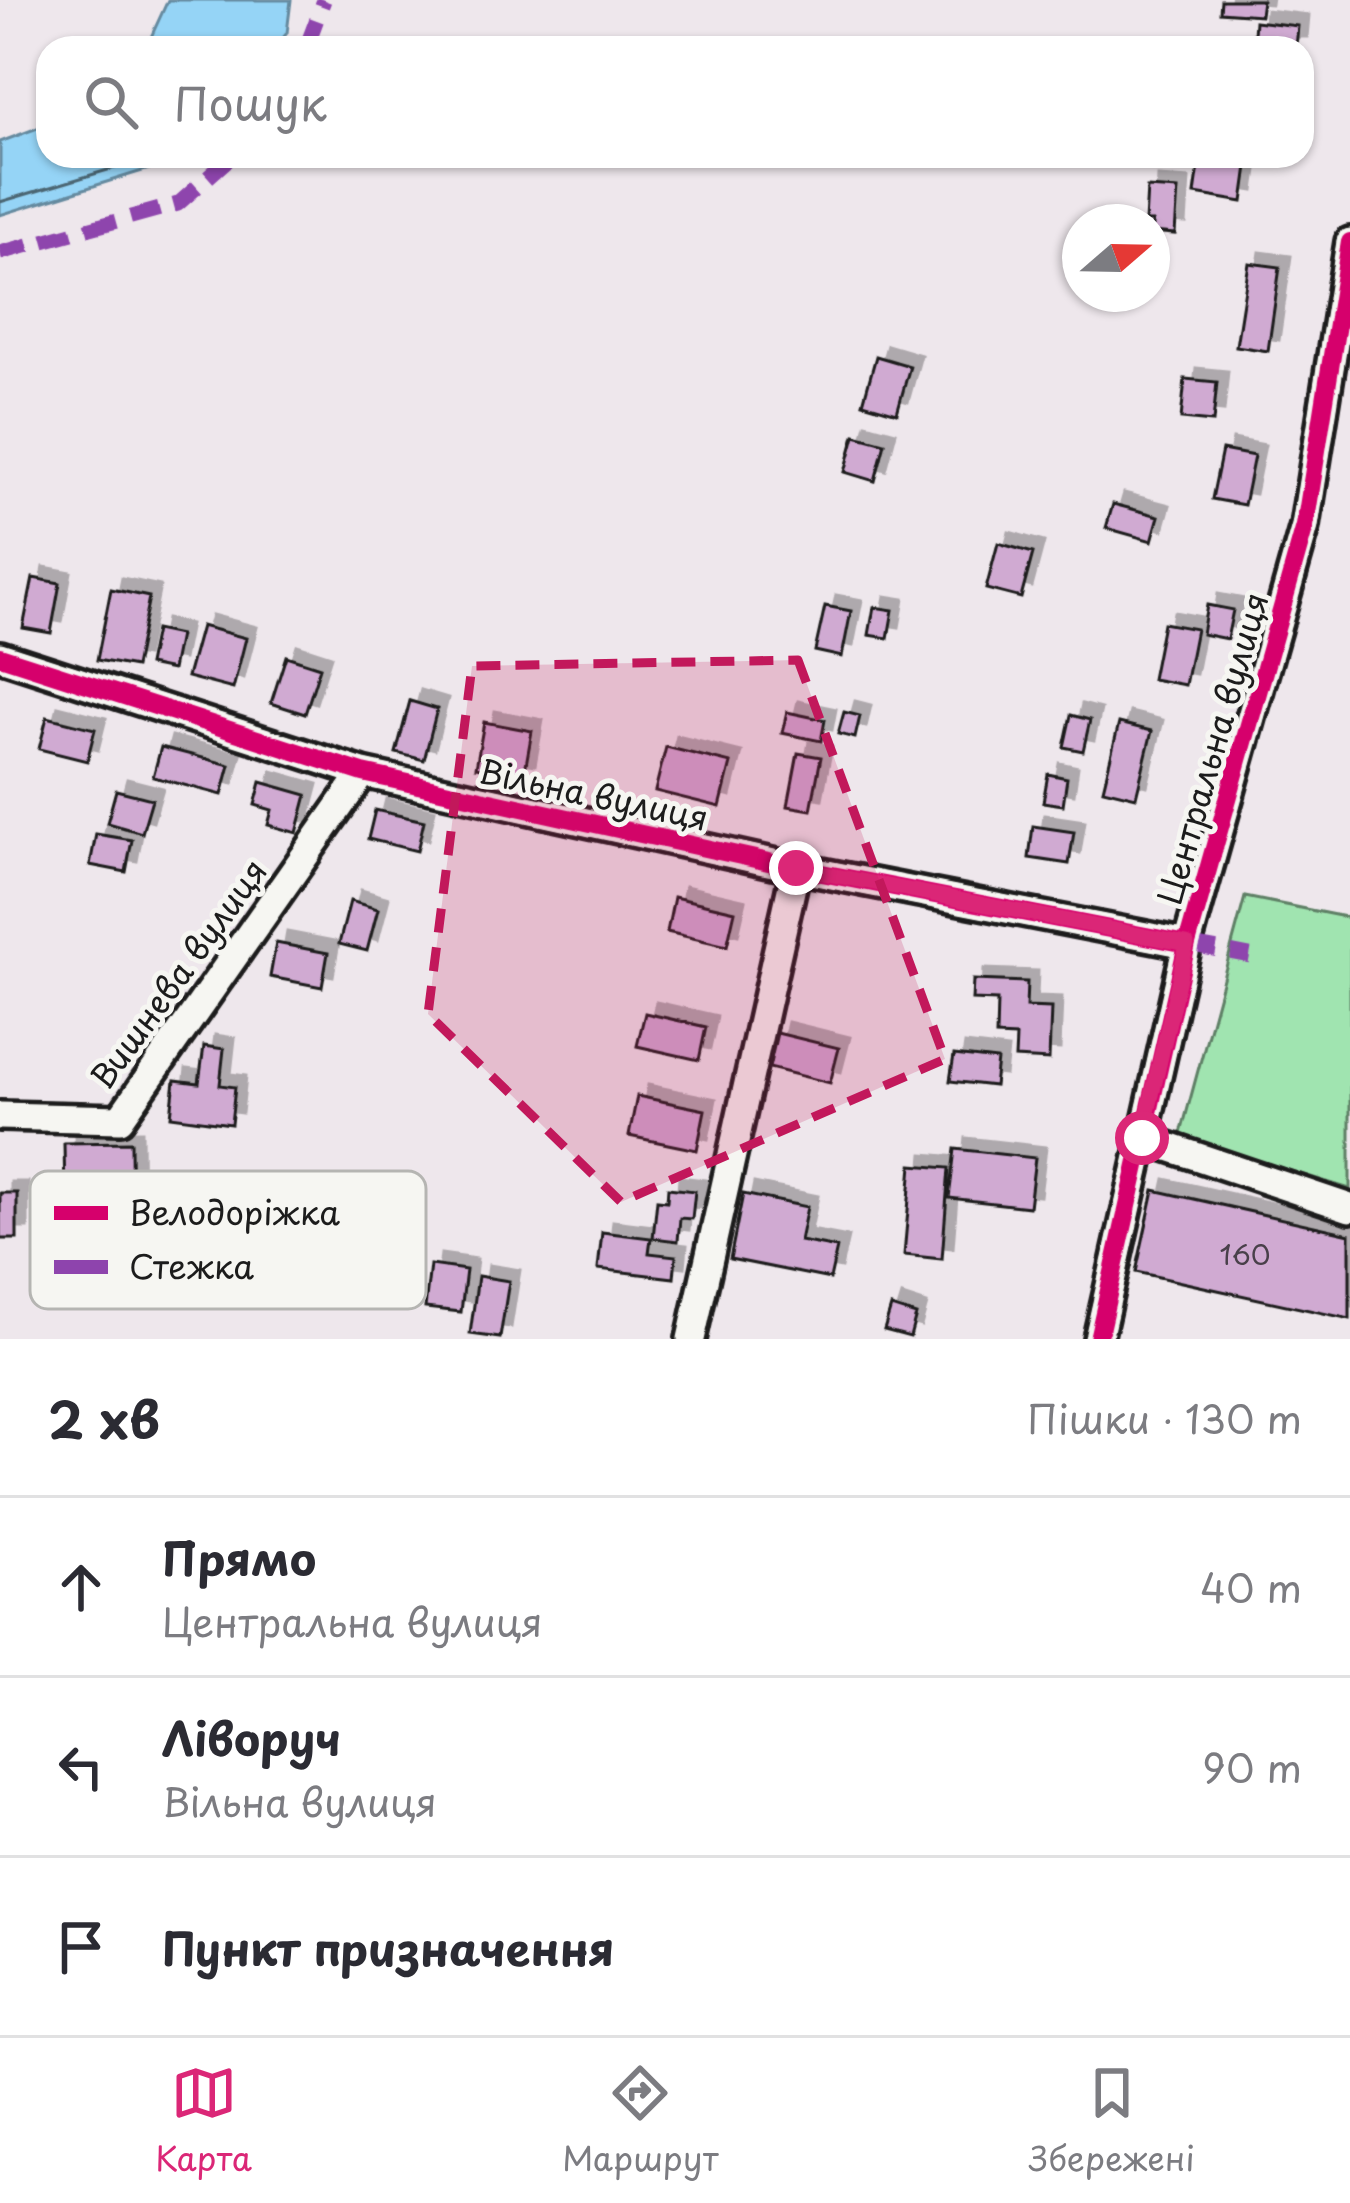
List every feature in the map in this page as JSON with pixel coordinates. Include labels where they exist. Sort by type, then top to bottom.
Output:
[{"type":"street","name":"Центральна вулиця","points":[[1098,1339],[1187,944],[1305,526],[1350,242]]},
{"type":"street","name":"Вільна вулиця","points":[[0,656],[363,773],[796,868],[1187,944]]},
{"type":"street","name":"Вишнева вулиця","points":[[0,1116],[121,1119],[363,773]]},
{"type":"street","points":[[691,1339],[796,868]]},
{"type":"street","points":[[1142,1138],[1350,1208]]},
{"type":"highlighted area","points":[[798,660],[945,1059],[621,1202],[428,1014],[472,666]]},
{"type":"green space","points":[[1245,897],[1350,918],[1350,1189],[1180,1137]]},
{"type":"water","points":[[168,0],[291,0],[285,36],[152,36]]},
{"type":"water","points":[[36,128],[36,168],[152,168],[0,215],[0,142]]},
{"type":"building","points":[[1221,0],[1262,0],[1260,15],[1220,12]]},
{"type":"building","points":[[1255,21],[1298,26],[1297,36],[1254,36]]},
{"type":"building","points":[[1199,168],[1248,168],[1243,202],[1195,194]]},
{"type":"building","points":[[1147,188],[1178,190],[1175,234],[1170,234],[1170,204],[1146,204]]},
{"type":"building","points":[[1249,263],[1280,267],[1268,351],[1236,346]]},
{"type":"building","points":[[876,356],[910,366],[897,413],[863,403]]},
{"type":"building","points":[[1185,379],[1217,382],[1213,422],[1181,419]]},
{"type":"building","points":[[855,435],[885,443],[875,481],[845,472]]},
{"type":"building","points":[[1222,450],[1254,456],[1244,505],[1212,499]]},
{"type":"building","points":[[1113,504],[1159,516],[1152,541],[1106,528]]},
{"type":"building","points":[[998,543],[1033,553],[1021,598],[986,589]]},
{"type":"building","points":[[33,578],[60,583],[51,633],[23,628]]},
{"type":"building","points":[[111,589],[149,597],[135,667],[97,660]]},
{"type":"building","points":[[1207,605],[1233,610],[1227,639],[1202,634]]},
{"type":"building","points":[[825,606],[851,611],[842,657],[815,651]]},
{"type":"building","points":[[874,607],[893,610],[888,638],[869,635]]},
{"type":"building","points":[[1163,623],[1196,629],[1185,685],[1152,679]]},
{"type":"building","points":[[201,626],[246,638],[233,689],[187,677]]},
{"type":"building","points":[[155,630],[179,635],[172,670],[148,665]]},
{"type":"building","points":[[286,656],[320,667],[305,714],[271,703]]},
{"type":"building","points":[[410,701],[437,709],[424,760],[396,753]]},
{"type":"building","points":[[787,712],[825,720],[821,741],[782,733]]},
{"type":"building","points":[[844,712],[860,716],[855,738],[838,734]]},
{"type":"building","points":[[1071,715],[1090,720],[1083,751],[1064,747]]},
{"type":"building","points":[[47,717],[95,729],[87,761],[39,749]]},
{"type":"building","points":[[484,722],[532,731],[524,776],[476,767]]},
{"type":"building","points":[[1119,723],[1152,731],[1136,797],[1103,789]]},
{"type":"building","points":[[161,747],[230,765],[222,795],[153,777]]},
{"type":"building","points":[[666,747],[731,763],[720,807],[655,791]]},
{"type":"building","points":[[798,753],[821,757],[811,810],[788,806]]},
{"type":"building","points":[[1048,774],[1067,778],[1063,805],[1043,802]]},
{"type":"building","points":[[261,782],[307,795],[297,833],[268,825],[272,810],[255,805]]},
{"type":"building","points":[[116,790],[152,799],[142,833],[107,823]]},
{"type":"building","points":[[375,810],[424,821],[417,851],[368,839]]},
{"type":"building","points":[[1033,826],[1074,832],[1069,864],[1029,858]]},
{"type":"building","points":[[96,834],[132,840],[126,872],[90,865]]},
{"type":"building","points":[[674,897],[735,911],[727,946],[667,932]]},
{"type":"building","points":[[350,901],[378,909],[367,951],[339,944]]},
{"type":"building","points":[[276,943],[328,953],[322,987],[270,977]]},
{"type":"building","points":[[973,980],[1027,982],[1026,1007],[1051,1008],[1049,1060],[1015,1058],[1016,1037],[996,1036],[997,1001],[972,1000]]},
{"type":"building","points":[[645,1013],[706,1027],[699,1060],[637,1046]]},
{"type":"building","points":[[777,1033],[839,1048],[830,1083],[769,1068]]},
{"type":"building","points":[[204,1046],[224,1049],[220,1085],[235,1087],[231,1124],[171,1116],[175,1080],[199,1083]]},
{"type":"building","points":[[954,1055],[997,1060],[994,1086],[950,1081]]},
{"type":"building","points":[[637,1096],[705,1110],[697,1150],[629,1136]]},
{"type":"building","points":[[131,1142],[131,1171],[65,1171],[64,1143]]},
{"type":"building","points":[[955,1149],[1035,1158],[1029,1207],[949,1198]]},
{"type":"building","points":[[912,1165],[949,1168],[942,1259],[904,1255]]},
{"type":"building","points":[[668,1188],[695,1191],[692,1219],[680,1218],[678,1241],[653,1238],[657,1200],[667,1201]]},
{"type":"building","points":[[1154,1190],[1350,1234],[1350,1319],[1136,1272]]},
{"type":"building","points":[[0,1193],[17,1193],[17,1239],[0,1239]]},
{"type":"building","points":[[743,1194],[807,1207],[800,1241],[837,1248],[830,1279],[730,1259]]},
{"type":"building","points":[[602,1232],[651,1238],[649,1253],[676,1256],[674,1278],[598,1269]]},
{"type":"building","points":[[430,1265],[466,1270],[461,1312],[426,1308]]},
{"type":"building","points":[[478,1276],[509,1281],[500,1338],[470,1334]]},
{"type":"building","points":[[891,1307],[916,1315],[910,1337],[884,1330]]},
{"type":"marked path","points":[[310,36],[324,0]]},
{"type":"marked path","points":[[0,253],[178,204],[218,168]]},
{"type":"marked path","points":[[1187,944],[1250,956]]},
{"type":"cycle path","points":[[1098,1339],[1187,944],[1305,526],[1350,242]]},
{"type":"cycle path","points":[[0,656],[363,773],[796,868],[1187,944]]},
{"type":"route","points":[[796,868],[1187,944],[1142,1138]]}]
